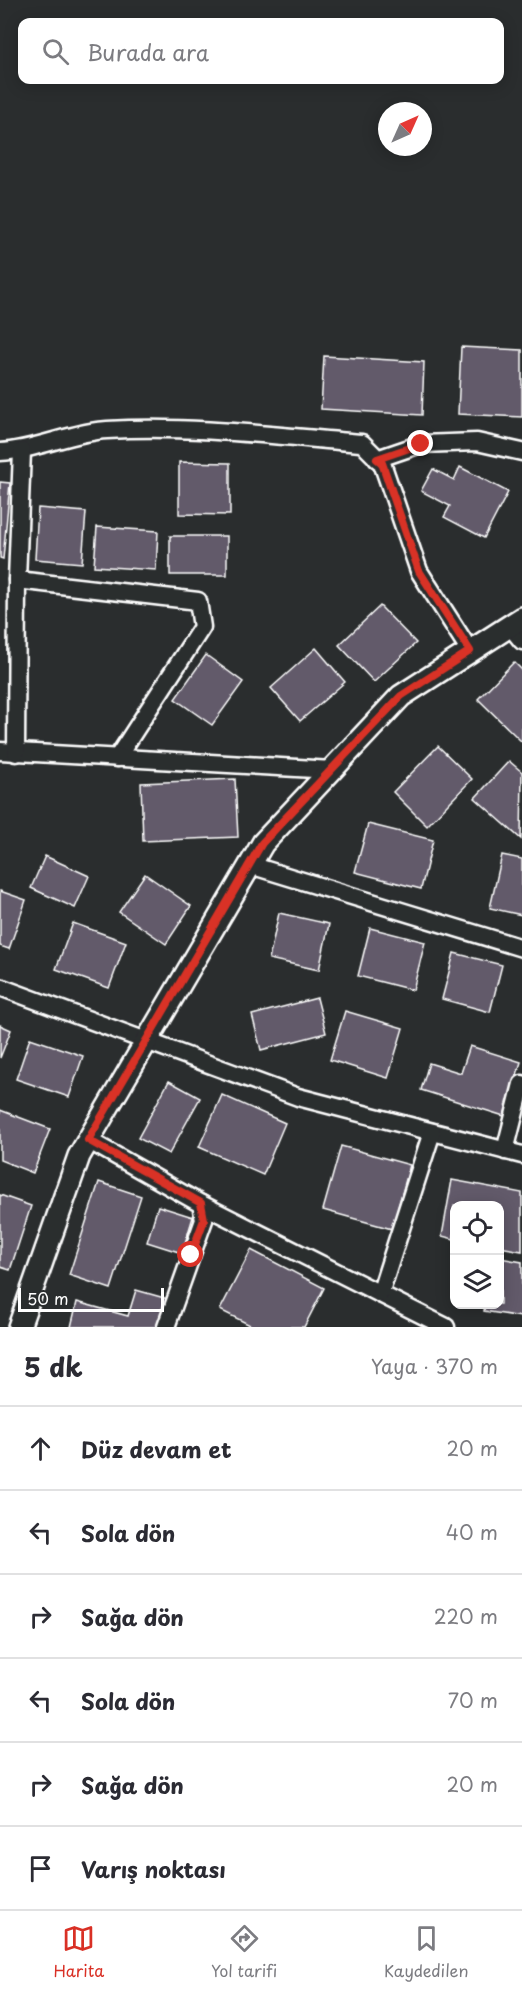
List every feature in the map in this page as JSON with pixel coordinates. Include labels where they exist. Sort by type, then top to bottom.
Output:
[{"type":"street","points":[[0,452],[22,451],[103,430],[171,428],[362,443],[382,463],[419,571],[470,651]]},
{"type":"street","points":[[377,459],[421,444],[477,442],[522,452]]},
{"type":"street","points":[[22,451],[8,752],[332,770]]},
{"type":"street","points":[[17,580],[198,601],[202,627],[117,758]]},
{"type":"street","points":[[19,1327],[79,1156],[262,843],[401,696],[470,651],[518,628]]},
{"type":"street","points":[[250,865],[522,948]]},
{"type":"street","points":[[0,987],[298,1096],[522,1155]]},
{"type":"street","points":[[505,1151],[522,1084]]},
{"type":"street","points":[[380,1294],[432,1132]]},
{"type":"street","points":[[88,1140],[201,1203],[446,1327]]},
{"type":"street","points":[[166,1327],[204,1220],[201,1203]]},
{"type":"building","points":[[461,347],[522,350],[522,417],[458,414]]},
{"type":"building","points":[[324,356],[424,362],[422,415],[321,409]]},
{"type":"building","points":[[179,462],[230,463],[230,515],[179,514]]},
{"type":"building","points":[[460,467],[508,492],[484,538],[444,517],[450,506],[421,491],[433,469],[454,480]]},
{"type":"building","points":[[0,482],[10,483],[3,559],[0,558]]},
{"type":"building","points":[[38,508],[86,512],[82,563],[35,559]]},
{"type":"building","points":[[97,527],[158,531],[156,570],[94,566]]},
{"type":"building","points":[[170,536],[227,536],[227,575],[170,575]]},
{"type":"building","points":[[380,606],[416,643],[374,682],[339,645]]},
{"type":"building","points":[[316,648],[345,682],[300,721],[271,688]]},
{"type":"building","points":[[206,655],[243,682],[212,725],[175,699]]},
{"type":"building","points":[[514,662],[522,670],[522,742],[478,699]]},
{"type":"building","points":[[438,746],[472,779],[427,826],[393,792]]},
{"type":"building","points":[[509,761],[522,772],[521,839],[475,798]]},
{"type":"building","points":[[235,779],[238,837],[143,841],[141,783]]},
{"type":"building","points":[[368,824],[433,840],[421,889],[355,872]]},
{"type":"building","points":[[502,855],[522,859],[522,915],[490,908]]},
{"type":"building","points":[[45,856],[89,876],[75,908],[31,888]]},
{"type":"building","points":[[145,874],[191,906],[166,944],[119,912]]},
{"type":"building","points":[[0,891],[26,900],[9,949],[0,946]]},
{"type":"building","points":[[279,913],[329,924],[319,970],[269,959]]},
{"type":"building","points":[[73,923],[126,942],[109,988],[56,969]]},
{"type":"building","points":[[370,928],[425,942],[413,990],[358,976]]},
{"type":"building","points":[[454,953],[502,965],[490,1012],[442,999]]},
{"type":"building","points":[[317,998],[326,1033],[261,1050],[252,1015]]},
{"type":"building","points":[[345,1011],[403,1028],[388,1078],[330,1060]]},
{"type":"building","points":[[0,1025],[11,1030],[0,1058]]},
{"type":"building","points":[[30,1038],[83,1056],[69,1097],[16,1079]]},
{"type":"building","points":[[470,1046],[521,1062],[504,1116],[421,1090],[429,1063],[461,1073]]},
{"type":"building","points":[[169,1081],[200,1098],[169,1154],[138,1138]]},
{"type":"building","points":[[222,1095],[285,1123],[263,1175],[199,1147]]},
{"type":"building","points":[[0,1110],[50,1129],[33,1173],[0,1160]]},
{"type":"building","points":[[341,1146],[410,1165],[392,1229],[323,1210]]},
{"type":"building","points":[[452,1180],[522,1193],[522,1251],[504,1248],[504,1201],[450,1201],[450,1238],[442,1236]]},
{"type":"building","points":[[99,1182],[141,1196],[111,1289],[69,1275]]},
{"type":"building","points":[[0,1195],[31,1206],[10,1270],[0,1267]]},
{"type":"building","points":[[158,1206],[193,1217],[182,1253],[147,1242]]},
{"type":"building","points":[[251,1250],[324,1288],[304,1327],[254,1327],[220,1310]]},
{"type":"building","points":[[504,1259],[522,1262],[522,1317],[484,1311],[484,1309],[504,1309]]},
{"type":"building","points":[[136,1290],[168,1299],[159,1327],[71,1327],[77,1302],[128,1316]]},
{"type":"route","points":[[191,1255],[204,1220],[201,1203],[88,1140],[262,843],[401,696],[470,651],[419,571],[382,463],[377,459],[421,444]]}]
